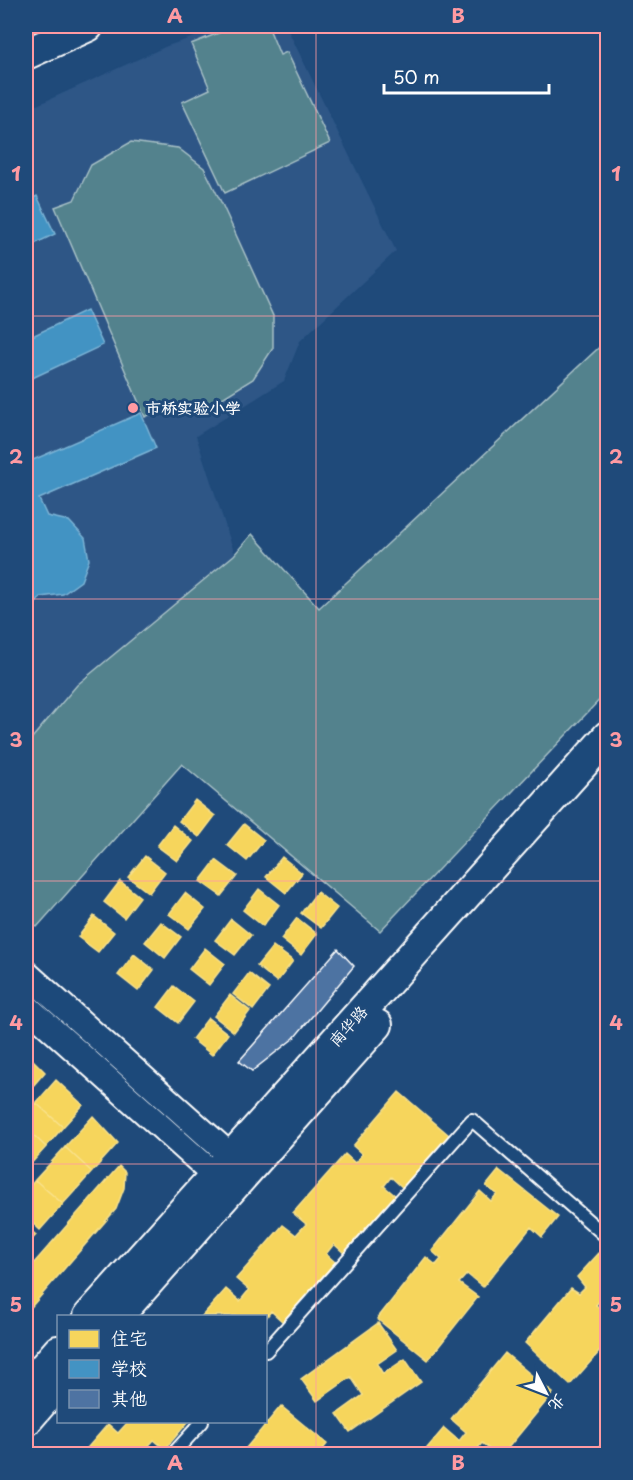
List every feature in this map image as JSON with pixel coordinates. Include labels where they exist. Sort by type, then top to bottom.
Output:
[{"type":"street","points":[[26,54],[88,26]]},
{"type":"street","name":"南华路","points":[[120,1315],[231,1173],[608,736]]},
{"type":"street","name":"南华路","points":[[91,1315],[231,1173],[608,766]]},
{"type":"street","points":[[26,973],[231,1173]]},
{"type":"street","points":[[26,1006],[231,1173]]},
{"type":"street","points":[[26,1388],[57,1352]]},
{"type":"street","points":[[26,1421],[57,1385]]},
{"type":"lane","points":[[267,1350],[472,1120],[608,1238]]},
{"type":"lane","points":[[173,1455],[201,1423]]},
{"type":"shaded area","name":"市桥实验小学","points":[[227,26],[286,26],[396,251],[300,341],[284,381],[196,436],[235,555],[77,685],[26,745],[26,110],[167,46]]},
{"type":"green space","points":[[236,26],[268,26],[280,55],[287,52],[330,143],[225,193],[182,102],[210,89],[191,44]]},
{"type":"green space","points":[[131,142],[178,148],[204,168],[273,316],[273,348],[253,379],[208,407],[173,404],[145,417],[55,207],[74,200],[91,165]]},
{"type":"green space","points":[[607,340],[607,692],[380,931],[182,764],[37,927],[26,918],[26,745],[77,685],[234,555],[252,534],[319,608]]},
{"type":"building: 住宅","points":[[195,800],[215,816],[199,837],[179,821]]},
{"type":"building: 住宅","points":[[244,824],[264,840],[247,861],[227,845]]},
{"type":"building: 住宅","points":[[173,825],[193,841],[177,861],[157,846]]},
{"type":"building: 住宅","points":[[145,856],[165,872],[149,893],[128,877]]},
{"type":"building: 住宅","points":[[282,857],[302,873],[286,893],[266,877]]},
{"type":"building: 住宅","points":[[216,860],[237,876],[221,896],[200,881]]},
{"type":"building: 住宅","points":[[120,881],[140,897],[124,918],[104,902]]},
{"type":"building: 住宅","points":[[259,889],[279,905],[263,926],[243,910]]},
{"type":"building: 住宅","points":[[317,892],[337,908],[321,928],[301,913]]},
{"type":"building: 住宅","points":[[185,893],[205,909],[189,929],[169,914]]},
{"type":"building: 住宅","points":[[94,916],[114,932],[98,952],[78,937]]},
{"type":"building: 住宅","points":[[297,918],[317,934],[301,955],[281,939]]},
{"type":"building: 住宅","points":[[231,919],[251,935],[235,955],[215,940]]},
{"type":"building: 住宅","points":[[161,922],[181,937],[165,958],[145,942]]},
{"type":"building: 住宅","points":[[273,946],[293,961],[277,982],[257,966]]},
{"type":"building: 住宅","points":[[205,948],[225,964],[209,985],[189,969]]},
{"type":"building: 住宅","points":[[134,954],[154,970],[138,991],[118,975]]},
{"type":"building: 住宅","points":[[249,973],[269,989],[253,1010],[233,994]]},
{"type":"building: 住宅","points":[[174,986],[194,1002],[178,1023],[158,1007]]},
{"type":"building: 住宅","points":[[230,995],[250,1011],[234,1032],[214,1016]]},
{"type":"building: 住宅","points":[[208,1018],[228,1034],[212,1055],[192,1039]]},
{"type":"building: 住宅","points":[[26,1053],[45,1072],[26,1094]]},
{"type":"building: 住宅","points":[[56,1080],[83,1105],[63,1127],[36,1103]]},
{"type":"building: 住宅","points":[[399,1092],[449,1135],[403,1188],[391,1177],[384,1186],[397,1197],[346,1255],[334,1244],[326,1254],[335,1262],[283,1322],[271,1311],[267,1317],[203,1315],[226,1289],[240,1301],[249,1290],[236,1279],[283,1225],[296,1235],[306,1224],[293,1213],[345,1154],[355,1163],[362,1154],[353,1146]]},
{"type":"building: 住宅","points":[[36,1103],[63,1127],[46,1147],[26,1128],[26,1115]]},
{"type":"building: 住宅","points":[[93,1116],[118,1143],[92,1172],[65,1147]]},
{"type":"building: 住宅","points":[[26,1128],[46,1147],[28,1167],[26,1165]]},
{"type":"building: 住宅","points":[[65,1147],[92,1172],[63,1204],[35,1180]]},
{"type":"building: 住宅","points":[[119,1166],[125,1172],[124,1188],[116,1209],[26,1313],[26,1272]]},
{"type":"building: 住宅","points":[[499,1170],[558,1217],[542,1237],[531,1227],[483,1287],[467,1274],[459,1283],[478,1297],[428,1360],[377,1319],[426,1257],[436,1265],[441,1259],[432,1251],[480,1191],[491,1201],[497,1194],[486,1186]]},
{"type":"building: 住宅","points":[[35,1180],[63,1204],[40,1230],[26,1217],[26,1191]]},
{"type":"building: 住宅","points":[[26,1226],[36,1235],[26,1246]]},
{"type":"building: 住宅","points":[[599,1253],[608,1261],[608,1300],[604,1296],[596,1305],[608,1314],[608,1342],[570,1385],[525,1343],[571,1288],[579,1293],[585,1287],[577,1277]]},
{"type":"building: 住宅","points":[[378,1323],[397,1350],[377,1364],[383,1374],[405,1359],[421,1382],[350,1432],[337,1414],[363,1395],[351,1377],[317,1401],[301,1379]]},
{"type":"building: 住宅","points":[[505,1353],[553,1393],[503,1454],[495,1454],[482,1443],[475,1452],[478,1454],[422,1454],[444,1428],[459,1441],[466,1432],[451,1419]]},
{"type":"building: 住宅","points":[[281,1406],[327,1444],[319,1454],[241,1454]]},
{"type":"building: 住宅","points":[[127,1423],[187,1423],[165,1449],[154,1440],[143,1452],[146,1454],[82,1454],[108,1424],[118,1433]]},
{"type":"building: 住宅","points":[[608,1437],[608,1454],[593,1454]]},
{"type":"building: 学校","points":[[37,196],[55,234],[26,248],[26,202]]},
{"type":"building: 学校","points":[[87,310],[103,345],[26,381],[26,339]]},
{"type":"building: 学校","points":[[141,413],[156,448],[39,499],[47,516],[69,521],[85,538],[89,560],[81,581],[63,594],[41,597],[26,615],[26,524],[28,522],[26,517],[26,463]]},
{"type":"building: 其他","points":[[338,949],[354,966],[294,1038],[252,1071],[239,1061]]},
{"type":"place","name":"市桥实验小学","points":[[133,408]]}]
